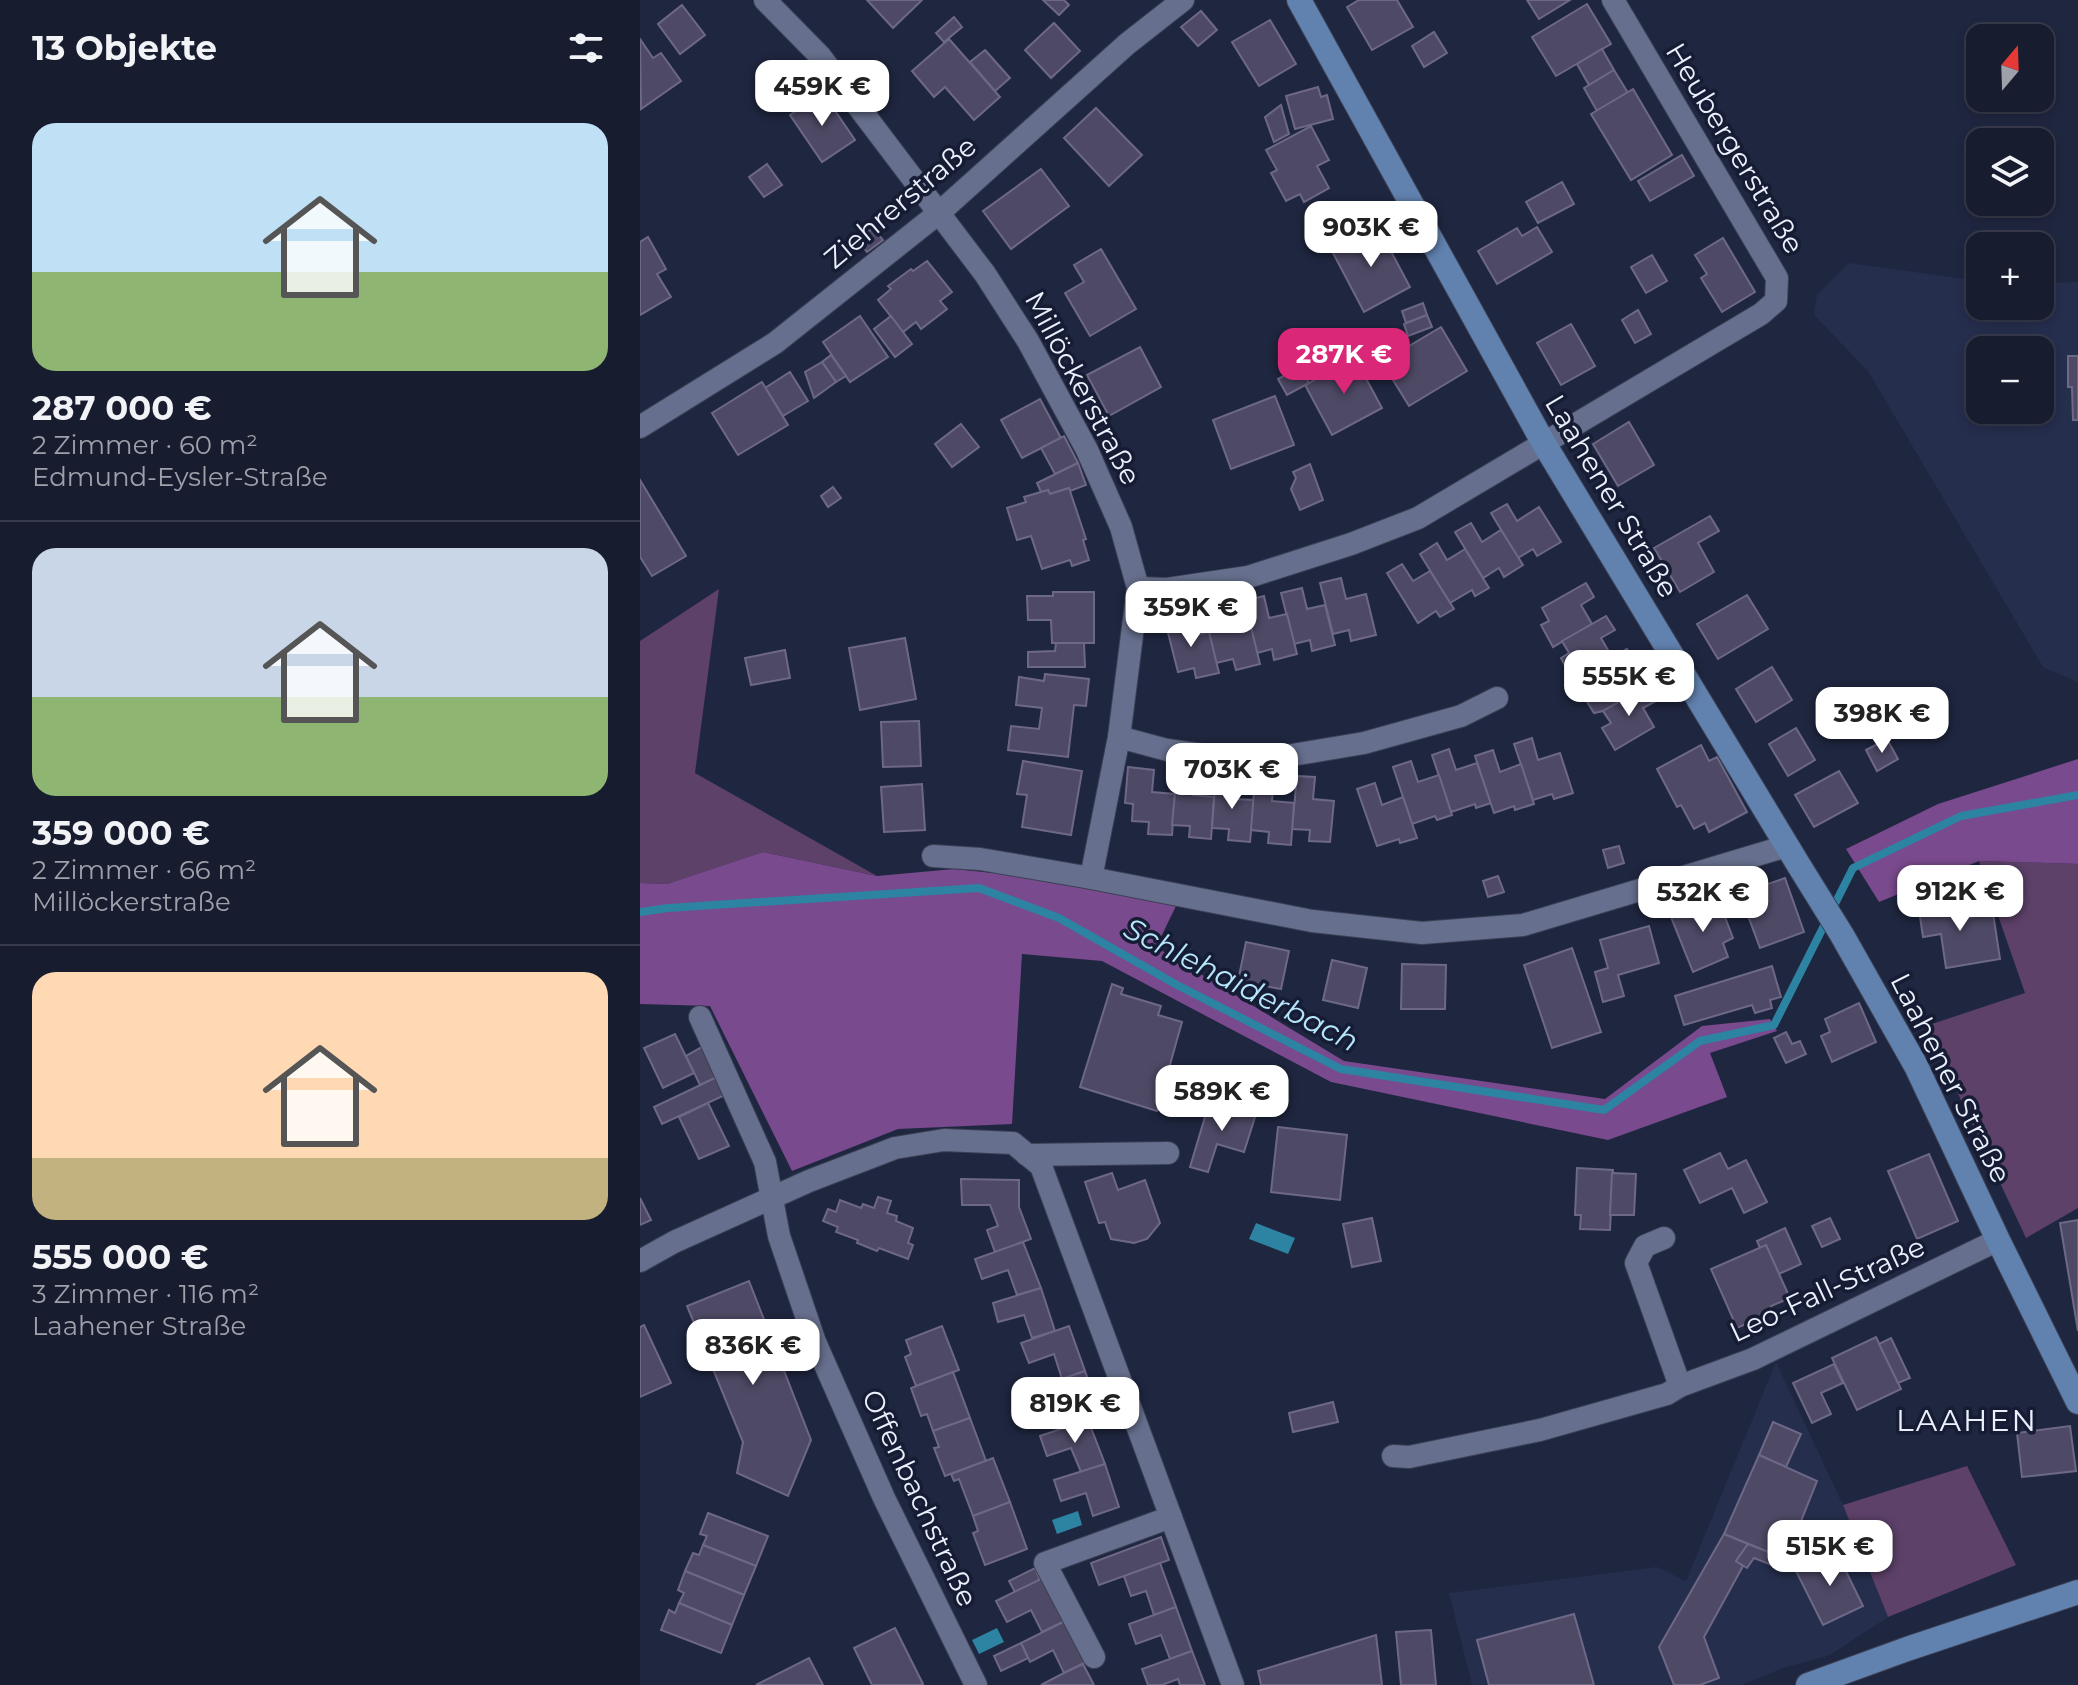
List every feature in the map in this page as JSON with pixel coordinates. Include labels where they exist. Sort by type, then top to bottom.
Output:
[{"type":"street","name":"Millöckerstraße","points":[[765,0],[820,56],[985,274],[1028,341],[1087,450],[1121,527],[1138,588],[1119,737],[1091,878]]},
{"type":"street","name":"Ziehrerstraße","points":[[640,427],[775,343],[940,212],[1127,44],[1183,0]]},
{"type":"street","name":"Laahener Straße","points":[[1300,0],[1543,442],[1842,935],[1916,1066],[2078,1402]]},
{"type":"street","name":"Heubergerstraße","points":[[1543,442],[1761,314],[1776,301],[1777,278],[1613,0]]},
{"type":"street","points":[[1138,588],[1167,589],[1248,577],[1351,544],[1418,518],[1543,442]]},
{"type":"street","points":[[1119,737],[1167,750],[1217,757],[1286,756],[1364,743],[1461,716],[1497,698]]},
{"type":"street","points":[[933,856],[980,859],[1091,878],[1312,921],[1422,933],[1523,925],[1787,846]]},
{"type":"street","points":[[700,1017],[765,1162],[771,1198]]},
{"type":"street","points":[[640,1261],[674,1242],[809,1181],[895,1148],[944,1140],[1013,1143],[1041,1166],[1233,1685]]},
{"type":"street","points":[[1027,1155],[1168,1153]]},
{"type":"street","name":"Offenbachstraße","points":[[771,1198],[779,1236],[815,1342],[884,1498],[976,1685]]},
{"type":"street","points":[[1664,1238],[1645,1246],[1636,1263],[1680,1386]]},
{"type":"street","name":"Leo-Fall-Straße","points":[[1393,1456],[1409,1457],[1540,1430],[1667,1394],[1680,1386],[1753,1359],[1998,1240]]},
{"type":"street","points":[[1094,1657],[1045,1563],[1171,1517]]},
{"type":"street","points":[[1808,1685],[2078,1592]]},
{"type":"shaded area","points":[[1849,263],[1966,279],[1966,320],[2054,320],[2054,283],[2078,282],[2078,682],[2043,667],[1868,371],[1814,315],[1817,295]]},
{"type":"shaded area","points":[[719,589],[695,773],[877,876],[763,852],[667,884],[640,883],[640,641]]},
{"type":"shaded area","points":[[2078,759],[2078,864],[1979,861],[1879,902],[1846,849],[1938,804]]},
{"type":"shaded area","points":[[763,852],[877,876],[954,869],[1093,883],[1177,904],[1156,947],[1344,1061],[1605,1099],[1702,1026],[1770,1019],[1777,1031],[1710,1053],[1727,1097],[1608,1140],[1331,1082],[1102,961],[1022,954],[1012,1124],[898,1129],[792,1171],[710,1006],[640,1004],[640,883],[667,884]]},
{"type":"shaded area","points":[[1979,861],[2078,864],[2078,1208],[2026,1238],[1926,1026],[2025,993]]},
{"type":"shaded area","points":[[1256,1223],[1295,1238],[1288,1254],[1249,1239]]},
{"type":"shaded area","points":[[1776,1362],[1843,1505],[1888,1617],[1830,1655],[1783,1668],[1742,1685],[1472,1685],[1449,1593],[1657,1567],[1686,1581]]},
{"type":"shaded area","points":[[1967,1466],[2016,1565],[1888,1617],[1843,1505]]},
{"type":"shaded area","points":[[1078,1511],[1082,1525],[1057,1534],[1052,1520]]},
{"type":"shaded area","points":[[997,1628],[1004,1642],[979,1654],[972,1640]]},
{"type":"building","points":[[867,0],[922,0],[893,28]]},
{"type":"building","points":[[1043,0],[1064,0],[1069,5],[1059,15]]},
{"type":"building","points":[[1359,0],[1397,0],[1413,27],[1372,50],[1347,7]]},
{"type":"building","points":[[1527,0],[1570,0],[1539,19]]},
{"type":"building","points":[[1587,4],[1611,44],[1556,76],[1532,37]]},
{"type":"building","points":[[682,5],[705,35],[680,54],[658,24]]},
{"type":"building","points":[[1201,11],[1217,30],[1198,46],[1181,27]]},
{"type":"building","points":[[954,17],[962,27],[944,42],[936,33]]},
{"type":"building","points":[[1270,20],[1296,64],[1259,86],[1232,42]]},
{"type":"building","points":[[1054,23],[1080,51],[1051,78],[1025,50]]},
{"type":"building","points":[[1434,32],[1447,53],[1424,67],[1412,46]]},
{"type":"building","points":[[640,39],[653,58],[661,53],[681,81],[641,109]]},
{"type":"building","points":[[949,39],[1000,97],[974,120],[945,87],[934,97],[912,71]]},
{"type":"building","points":[[1602,49],[1614,70],[1589,85],[1577,64]]},
{"type":"building","points":[[985,50],[1010,78],[995,91],[970,62]]},
{"type":"building","points":[[1614,70],[1628,93],[1597,111],[1584,88]]},
{"type":"building","points":[[1318,87],[1321,97],[1327,95],[1333,119],[1295,129],[1286,96]]},
{"type":"building","points":[[1633,89],[1672,155],[1631,180],[1591,114]]},
{"type":"building","points":[[823,93],[855,140],[822,162],[790,115]]},
{"type":"building","points":[[1281,105],[1289,134],[1274,142],[1265,117]]},
{"type":"building","points":[[1096,108],[1142,155],[1109,186],[1064,138]]},
{"type":"building","points":[[1311,126],[1329,160],[1317,166],[1329,188],[1304,202],[1300,194],[1286,201],[1271,173],[1277,170],[1266,150]]},
{"type":"building","points":[[1682,155],[1694,176],[1650,201],[1638,181]]},
{"type":"building","points":[[767,164],[782,185],[764,197],[749,177]]},
{"type":"building","points":[[1041,169],[1069,206],[1011,249],[983,211]]},
{"type":"building","points":[[1562,182],[1574,204],[1538,223],[1526,202]]},
{"type":"building","points":[[1378,227],[1410,287],[1364,312],[1332,251]]},
{"type":"building","points":[[1537,227],[1552,252],[1497,284],[1478,251],[1517,228],[1522,236]]},
{"type":"building","points":[[873,228],[883,240],[867,252],[857,240]]},
{"type":"building","points":[[648,237],[666,269],[657,274],[671,297],[640,315],[640,242]]},
{"type":"building","points":[[1723,238],[1755,292],[1722,312],[1701,278],[1707,274],[1695,255]]},
{"type":"building","points":[[1101,249],[1136,309],[1090,336],[1065,293],[1084,282],[1074,265]]},
{"type":"building","points":[[1652,255],[1667,281],[1646,293],[1631,267]]},
{"type":"building","points":[[927,261],[952,292],[940,301],[947,309],[921,329],[916,322],[903,332],[878,300],[891,289],[888,286]]},
{"type":"building","points":[[1423,303],[1427,315],[1406,323],[1402,311]]},
{"type":"building","points":[[1638,310],[1651,334],[1635,343],[1622,320]]},
{"type":"building","points":[[1427,315],[1432,327],[1408,336],[1404,324]]},
{"type":"building","points":[[860,316],[888,357],[850,382],[823,342]]},
{"type":"building","points":[[891,316],[912,344],[895,357],[874,329]]},
{"type":"building","points":[[1571,324],[1595,366],[1561,385],[1537,343]]},
{"type":"building","points":[[1441,327],[1467,371],[1409,406],[1382,362]]},
{"type":"building","points":[[1358,343],[1373,372],[1365,377],[1355,358],[1328,373],[1322,362]]},
{"type":"building","points":[[1140,347],[1161,387],[1109,416],[1087,375]]},
{"type":"building","points":[[831,355],[846,376],[836,382],[822,362]]},
{"type":"building","points":[[2068,356],[2078,356],[2078,420],[2073,420],[2072,387],[2068,387]]},
{"type":"building","points":[[1355,358],[1382,408],[1332,435],[1305,385]]},
{"type":"building","points":[[822,362],[836,382],[814,398],[805,372]]},
{"type":"building","points":[[1300,367],[1309,383],[1287,395],[1278,379]]},
{"type":"building","points":[[790,372],[808,401],[783,416],[765,388]]},
{"type":"building","points":[[762,382],[788,425],[738,455],[712,413]]},
{"type":"building","points":[[1275,396],[1294,445],[1231,469],[1213,420]]},
{"type":"building","points":[[1040,399],[1061,438],[1022,458],[1001,420]]},
{"type":"building","points":[[1629,422],[1654,465],[1618,486],[1593,444]]},
{"type":"building","points":[[961,424],[979,447],[952,467],[935,444]]},
{"type":"building","points":[[1064,436],[1078,463],[1055,474],[1041,448]]},
{"type":"building","points":[[1078,463],[1086,485],[1070,491],[1069,488],[1050,494],[1048,490],[1041,492],[1037,483]]},
{"type":"building","points":[[1310,464],[1323,500],[1300,510],[1291,489],[1296,478],[1293,472]]},
{"type":"building","points":[[640,480],[686,556],[652,576],[640,557]]},
{"type":"building","points":[[833,487],[841,498],[828,507],[821,496]]},
{"type":"building","points":[[1069,488],[1086,539],[1083,540],[1089,560],[1072,566],[1070,560],[1042,569],[1031,536],[1017,540],[1007,508],[1026,502],[1024,497]]},
{"type":"building","points":[[1507,504],[1517,521],[1539,507],[1561,542],[1537,556],[1533,549],[1518,558],[1491,513]]},
{"type":"building","points":[[1710,516],[1719,531],[1698,543],[1714,572],[1680,592],[1654,548]]},
{"type":"building","points":[[1471,523],[1482,542],[1501,530],[1523,565],[1504,577],[1499,568],[1483,578],[1455,532]]},
{"type":"building","points":[[1437,543],[1447,560],[1465,549],[1489,588],[1475,596],[1472,590],[1450,603],[1420,554]]},
{"type":"building","points":[[1402,564],[1413,581],[1430,571],[1454,609],[1440,617],[1436,611],[1418,623],[1387,573]]},
{"type":"building","points":[[1341,578],[1346,599],[1366,594],[1376,635],[1351,641],[1349,630],[1333,634],[1320,583]]},
{"type":"building","points":[[1586,583],[1594,597],[1581,605],[1592,624],[1553,647],[1541,625],[1549,621],[1542,608]]},
{"type":"building","points":[[1302,588],[1307,609],[1325,605],[1335,645],[1312,651],[1310,640],[1294,644],[1281,593]]},
{"type":"building","points":[[1053,592],[1094,592],[1094,643],[1052,643],[1051,620],[1028,620],[1027,596],[1053,596]]},
{"type":"building","points":[[1747,595],[1768,629],[1718,659],[1697,624]]},
{"type":"building","points":[[1264,596],[1269,618],[1287,614],[1297,654],[1274,660],[1272,649],[1257,653],[1244,601]]},
{"type":"building","points":[[1225,607],[1231,628],[1250,623],[1260,664],[1236,670],[1233,659],[1216,663],[1204,612]]},
{"type":"building","points":[[1186,616],[1191,637],[1209,632],[1219,673],[1196,678],[1194,668],[1178,672],[1165,621]]},
{"type":"building","points":[[1606,616],[1615,630],[1601,638],[1612,657],[1573,680],[1561,658],[1569,653],[1562,641]]},
{"type":"building","points":[[905,638],[916,699],[860,710],[849,648]]},
{"type":"building","points":[[1056,643],[1084,643],[1085,667],[1028,667],[1028,652],[1055,651]]},
{"type":"building","points":[[1627,649],[1635,664],[1621,671],[1634,693],[1594,713],[1581,692],[1589,687],[1582,675]]},
{"type":"building","points":[[785,650],[790,678],[751,685],[745,658]]},
{"type":"building","points":[[1772,667],[1792,700],[1756,722],[1736,689]]},
{"type":"building","points":[[1045,674],[1089,679],[1086,706],[1074,705],[1068,757],[1008,750],[1011,726],[1039,729],[1042,708],[1016,705],[1019,677],[1044,681]]},
{"type":"building","points":[[1648,686],[1656,701],[1643,708],[1654,727],[1615,750],[1602,728],[1611,723],[1603,711]]},
{"type":"building","points":[[919,721],[921,766],[883,767],[881,722]]},
{"type":"building","points":[[1796,728],[1815,760],[1788,776],[1769,744]]},
{"type":"building","points":[[1532,738],[1538,760],[1560,753],[1573,793],[1554,799],[1552,794],[1533,800],[1514,744]]},
{"type":"building","points":[[1887,739],[1898,759],[1877,771],[1866,750]]},
{"type":"building","points":[[1701,745],[1709,761],[1717,757],[1747,812],[1709,832],[1705,823],[1694,829],[1681,805],[1677,807],[1657,769]]},
{"type":"building","points":[[1449,749],[1456,770],[1477,763],[1491,803],[1476,808],[1475,804],[1451,812],[1432,755]]},
{"type":"building","points":[[1493,750],[1500,772],[1521,764],[1534,804],[1515,810],[1514,806],[1494,813],[1475,756]]},
{"type":"building","points":[[1023,761],[1082,771],[1071,835],[1022,827],[1027,795],[1017,794]]},
{"type":"building","points":[[1411,761],[1418,782],[1439,775],[1452,815],[1437,820],[1435,816],[1412,824],[1393,767]]},
{"type":"building","points":[[1128,767],[1154,770],[1152,792],[1175,794],[1172,835],[1148,834],[1149,822],[1132,821],[1133,804],[1125,803]]},
{"type":"building","points":[[1839,771],[1858,803],[1814,827],[1795,795]]},
{"type":"building","points":[[1177,772],[1195,773],[1193,795],[1214,797],[1211,839],[1189,837],[1190,826],[1172,825]]},
{"type":"building","points":[[1216,775],[1235,777],[1233,799],[1254,800],[1250,842],[1228,840],[1229,829],[1212,828]]},
{"type":"building","points":[[1297,776],[1315,777],[1313,799],[1334,801],[1330,842],[1309,841],[1310,830],[1292,829]]},
{"type":"building","points":[[1255,778],[1274,779],[1272,801],[1294,803],[1291,845],[1268,843],[1269,832],[1251,830]]},
{"type":"building","points":[[1375,783],[1382,805],[1403,797],[1417,838],[1400,843],[1399,839],[1377,846],[1357,789]]},
{"type":"building","points":[[922,784],[925,830],[884,832],[881,787]]},
{"type":"building","points":[[1619,846],[1624,863],[1608,868],[1603,850]]},
{"type":"building","points":[[1498,876],[1504,892],[1488,897],[1483,881]]},
{"type":"building","points":[[1785,878],[1804,932],[1760,948],[1740,894]]},
{"type":"building","points":[[1955,897],[1959,919],[1993,913],[2000,959],[1946,968],[1941,934],[1923,937],[1918,903]]},
{"type":"building","points":[[1718,899],[1733,938],[1723,943],[1728,957],[1693,972],[1671,917]]},
{"type":"building","points":[[1649,926],[1659,963],[1618,975],[1624,996],[1603,1002],[1595,972],[1608,968],[1600,940]]},
{"type":"building","points":[[1246,942],[1289,951],[1281,989],[1238,981]]},
{"type":"building","points":[[1572,948],[1601,1032],[1552,1048],[1524,965]]},
{"type":"building","points":[[1332,960],[1367,968],[1358,1008],[1323,1000]]},
{"type":"building","points":[[1402,964],[1446,965],[1445,1009],[1401,1009]]},
{"type":"building","points":[[1772,966],[1781,997],[1770,1000],[1772,1008],[1755,1013],[1752,1005],[1684,1025],[1675,996]]},
{"type":"building","points":[[1112,984],[1123,988],[1121,994],[1161,1006],[1158,1015],[1182,1022],[1157,1111],[1080,1087]]},
{"type":"building","points":[[1859,1003],[1876,1042],[1832,1062],[1821,1036],[1830,1032],[1825,1019]]},
{"type":"building","points":[[1786,1032],[1792,1044],[1800,1041],[1806,1054],[1786,1063],[1774,1038]]},
{"type":"building","points":[[675,1034],[694,1073],[663,1088],[644,1048]]},
{"type":"building","points":[[702,1047],[717,1077],[700,1085],[686,1056]]},
{"type":"building","points":[[717,1077],[725,1095],[662,1124],[654,1107]]},
{"type":"building","points":[[1210,1100],[1256,1114],[1244,1152],[1217,1144],[1208,1172],[1190,1167]]},
{"type":"building","points":[[708,1103],[729,1146],[699,1159],[679,1117]]},
{"type":"building","points":[[1278,1127],[1347,1135],[1340,1200],[1271,1192]]},
{"type":"building","points":[[1720,1153],[1728,1169],[1746,1160],[1767,1202],[1744,1213],[1732,1188],[1700,1203],[1684,1170]]},
{"type":"building","points":[[1929,1154],[1958,1221],[1917,1239],[1888,1171]]},
{"type":"building","points":[[1577,1168],[1613,1170],[1610,1230],[1580,1229],[1581,1215],[1575,1215]]},
{"type":"building","points":[[1112,1173],[1118,1190],[1145,1180],[1160,1223],[1147,1239],[1134,1243],[1111,1239],[1105,1222],[1099,1223],[1085,1182]]},
{"type":"building","points":[[1612,1173],[1636,1174],[1634,1215],[1610,1215]]},
{"type":"building","points":[[961,1179],[1019,1180],[1019,1207],[1031,1239],[995,1252],[987,1230],[998,1226],[990,1205],[962,1205]]},
{"type":"building","points":[[878,1197],[891,1201],[887,1213],[897,1216],[896,1221],[913,1228],[908,1243],[913,1245],[908,1259],[857,1243],[858,1240],[836,1232],[838,1227],[823,1221],[828,1209],[836,1212],[840,1200],[861,1208],[863,1204],[874,1208]]},
{"type":"building","points":[[640,1198],[651,1220],[640,1225]]},
{"type":"building","points":[[1372,1218],[1381,1261],[1352,1267],[1343,1224]]},
{"type":"building","points":[[1830,1218],[1840,1239],[1822,1247],[1812,1226]]},
{"type":"building","points":[[2078,1220],[2078,1331],[2060,1223]]},
{"type":"building","points":[[1785,1228],[1801,1264],[1779,1274],[1766,1245],[1760,1248],[1757,1241]]},
{"type":"building","points":[[1023,1242],[1041,1288],[1017,1295],[1008,1270],[982,1279],[975,1259]]},
{"type":"building","points":[[1766,1245],[1790,1298],[1771,1306],[1773,1312],[1737,1328],[1711,1269]]},
{"type":"building","points":[[749,1281],[811,1440],[788,1496],[737,1473],[743,1442],[687,1306]]},
{"type":"building","points":[[1041,1288],[1055,1331],[1032,1338],[1024,1315],[998,1322],[993,1303]]},
{"type":"building","points":[[644,1325],[671,1383],[640,1397],[640,1327]]},
{"type":"building","points":[[942,1326],[959,1370],[916,1386],[905,1357],[911,1354],[906,1340]]},
{"type":"building","points":[[1069,1326],[1085,1371],[1062,1379],[1054,1354],[1029,1363],[1021,1343]]},
{"type":"building","points":[[1876,1337],[1901,1389],[1857,1410],[1832,1358]]},
{"type":"building","points":[[1891,1338],[1910,1378],[1898,1383],[1879,1344]]},
{"type":"building","points":[[1834,1364],[1843,1383],[1821,1393],[1831,1414],[1812,1423],[1793,1383]]},
{"type":"building","points":[[1085,1371],[1101,1415],[1078,1423],[1068,1398],[1040,1407],[1033,1389]]},
{"type":"building","points":[[953,1372],[970,1418],[933,1431],[927,1414],[921,1416],[911,1388]]},
{"type":"building","points":[[1333,1402],[1338,1422],[1293,1432],[1289,1413]]},
{"type":"building","points":[[970,1418],[986,1461],[945,1476],[934,1448],[939,1447],[933,1431]]},
{"type":"building","points":[[1088,1420],[1105,1464],[1081,1472],[1071,1448],[1047,1456],[1040,1436]]},
{"type":"building","points":[[1773,1422],[1801,1434],[1786,1467],[1759,1455]]},
{"type":"building","points":[[2070,1426],[2076,1471],[2022,1477],[2017,1433]]},
{"type":"building","points":[[1759,1455],[1817,1481],[1786,1559],[1724,1534]]},
{"type":"building","points":[[993,1458],[1010,1502],[973,1516],[959,1479],[954,1481],[951,1474]]},
{"type":"building","points":[[1105,1464],[1119,1507],[1093,1516],[1086,1493],[1061,1501],[1054,1480]]},
{"type":"building","points":[[1010,1502],[1027,1549],[985,1565],[973,1533],[978,1531],[973,1516]]},
{"type":"building","points":[[708,1513],[768,1536],[756,1566],[703,1545],[707,1536],[700,1534]]},
{"type":"building","points":[[1724,1534],[1748,1544],[1736,1561],[1743,1566],[1704,1637],[1719,1678],[1700,1685],[1674,1685],[1659,1647]]},
{"type":"building","points":[[1161,1537],[1169,1560],[1099,1585],[1091,1563]]},
{"type":"building","points":[[1748,1544],[1786,1559],[1782,1569],[1754,1558],[1747,1568],[1736,1561]]},
{"type":"building","points":[[703,1545],[756,1566],[744,1595],[685,1571],[693,1553],[699,1555]]},
{"type":"building","points":[[1836,1551],[1863,1606],[1823,1625],[1796,1571]]},
{"type":"building","points":[[1160,1563],[1176,1607],[1154,1615],[1146,1591],[1131,1596],[1124,1576]]},
{"type":"building","points":[[1035,1568],[1040,1580],[1015,1592],[1009,1581]]},
{"type":"building","points":[[685,1571],[744,1595],[732,1625],[679,1603],[684,1593],[678,1590]]},
{"type":"building","points":[[1045,1577],[1067,1620],[1042,1632],[1031,1610],[1007,1622],[996,1601]]},
{"type":"building","points":[[679,1603],[732,1625],[721,1653],[661,1630],[669,1610],[675,1613]]},
{"type":"building","points":[[1176,1607],[1192,1651],[1170,1659],[1161,1635],[1136,1644],[1129,1624]]},
{"type":"building","points":[[1574,1614],[1594,1685],[1489,1685],[1477,1640]]},
{"type":"building","points":[[1067,1620],[1088,1661],[1064,1673],[1053,1650],[1030,1662],[1021,1643]]},
{"type":"building","points":[[895,1628],[923,1684],[872,1685],[854,1648]]},
{"type":"building","points":[[1431,1630],[1436,1685],[1401,1685],[1396,1632]]},
{"type":"building","points":[[1376,1635],[1382,1685],[1261,1685],[1258,1671]]},
{"type":"building","points":[[1021,1643],[1028,1658],[1001,1671],[994,1656]]},
{"type":"building","points":[[1192,1651],[1205,1685],[1180,1685],[1178,1679],[1162,1685],[1148,1685],[1142,1669]]},
{"type":"building","points":[[809,1658],[823,1685],[756,1685]]},
{"type":"building","points":[[1083,1664],[1094,1685],[1041,1685],[1064,1673]]},
{"type":"waterway","name":"Schlehaiderbach","points":[[640,912],[979,888],[1059,918],[1177,985],[1341,1069],[1604,1110],[1700,1041],[1774,1025],[1853,868],[1961,816],[2078,795]]},
{"type":"district","name":"LAAHEN","points":[[1967,1421]]}]
